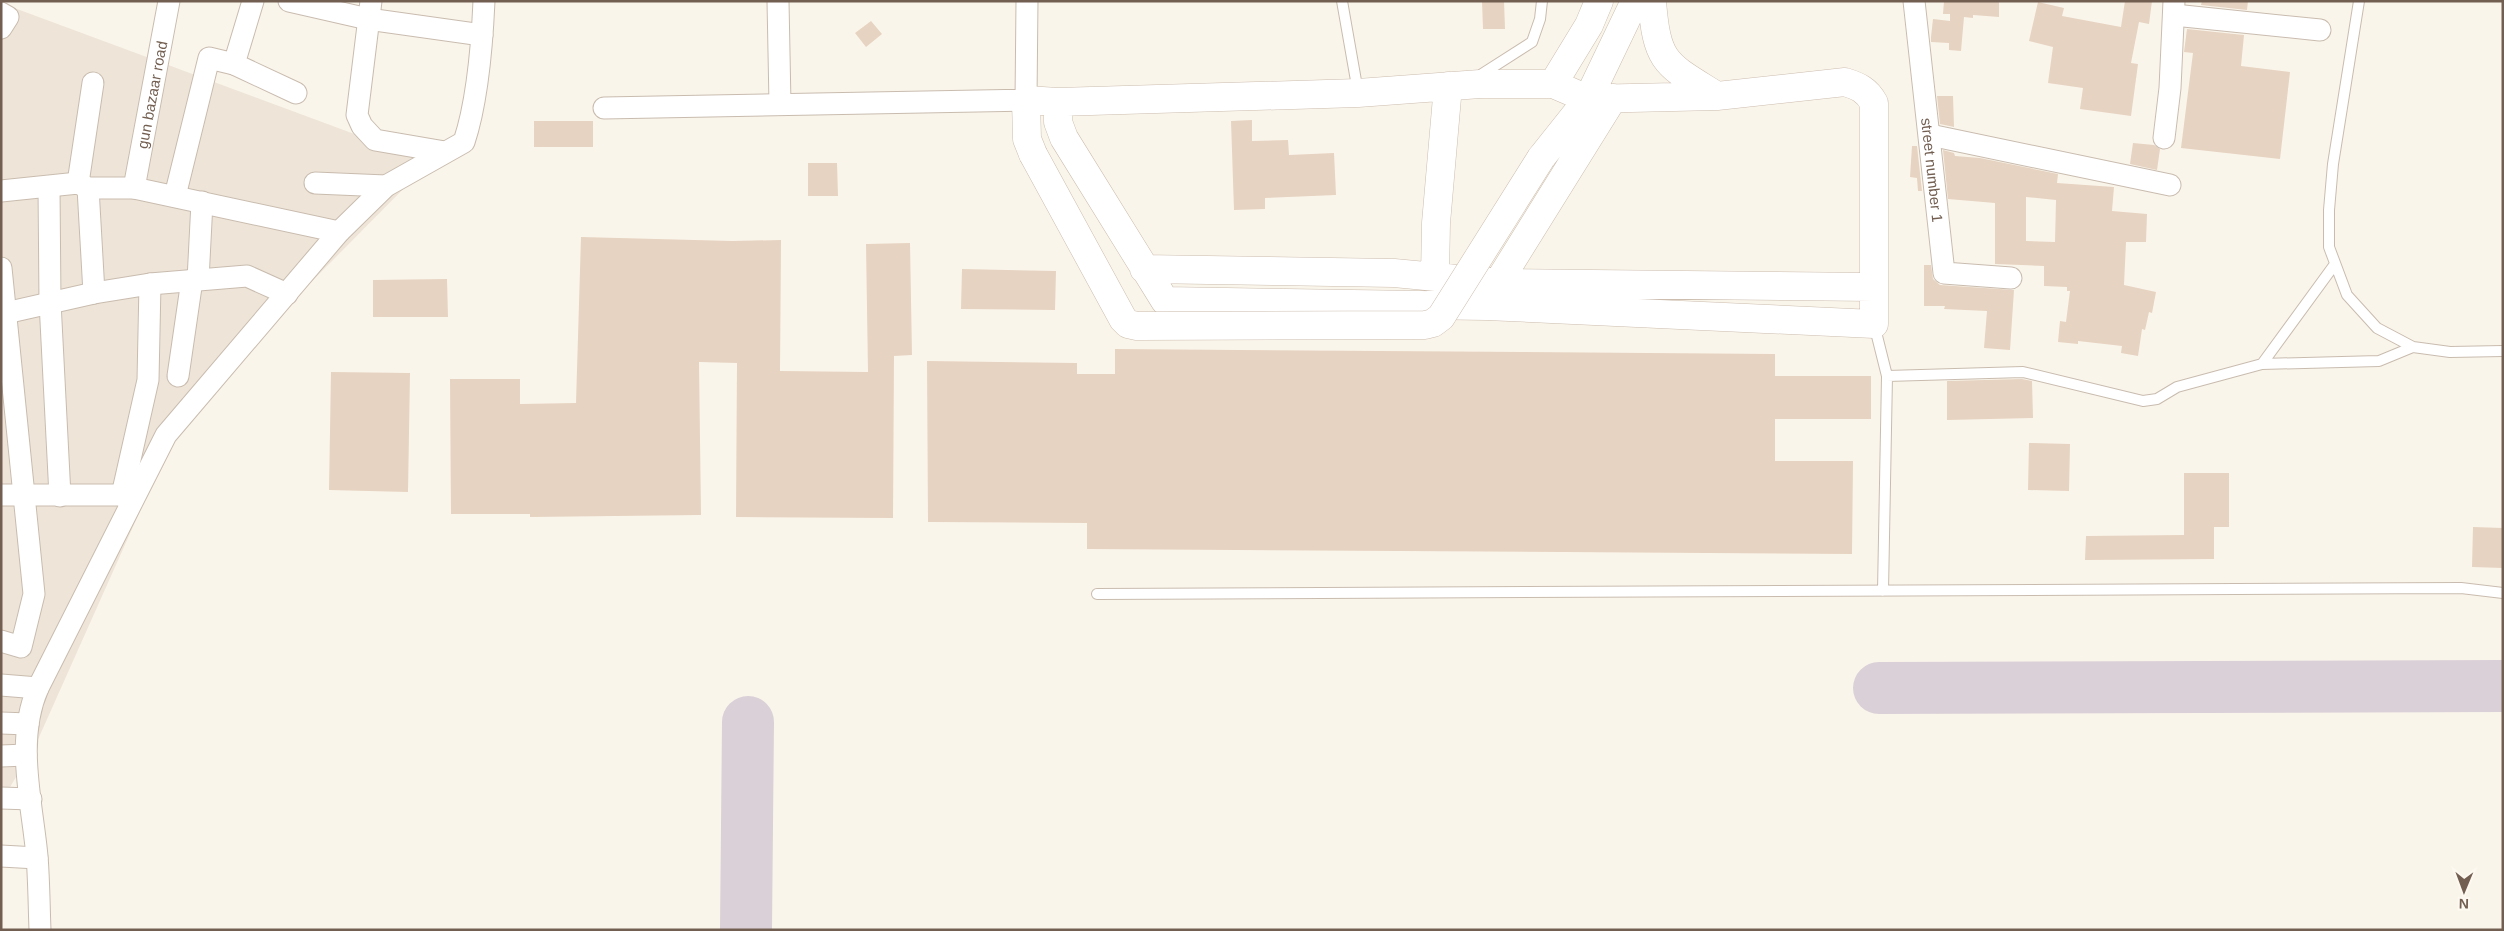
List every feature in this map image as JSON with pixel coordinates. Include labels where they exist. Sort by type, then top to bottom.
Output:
[{"type":"street","name":"gun bazaar road","points":[[134,188],[169,1]]},
{"type":"street","points":[[234,64],[253,1]]},
{"type":"street","points":[[289,1],[370,10],[482,35]]},
{"type":"street","points":[[40,930],[37,858],[26,755],[29,712],[38,688],[126,499],[166,435],[340,232],[386,186],[464,142],[469,126],[482,35],[484,1]]},
{"type":"street","points":[[778,1],[780,104]]},
{"type":"street","points":[[1027,1],[1027,139],[1033,154],[1123,319],[1128,324],[1137,326],[1424,325],[1434,323],[1441,317],[1541,158],[1601,99]]},
{"type":"street","points":[[1553,84],[1589,24],[1599,1]]},
{"type":"street","points":[[1448,86],[1436,223],[1435,277],[1440,286],[1460,297],[1474,299],[1490,295],[1499,283],[1601,99],[1635,1]]},
{"type":"street","points":[[1652,1],[1654,34],[1662,55],[1683,75],[1717,96]]},
{"type":"street","name":"street number 1","points":[[1914,1],[1944,274],[2011,278]]},
{"type":"street","points":[[2164,138],[2170,88],[2174,8],[2320,30]]},
{"type":"street","points":[[370,10],[357,115],[362,126],[375,140],[445,152]]},
{"type":"street","points":[[1,13],[8,16],[1,28]]},
{"type":"street","points":[[175,196],[209,58],[234,64],[296,93]]},
{"type":"street","points":[[604,108],[1026,100],[1058,102],[1358,93],[1480,84],[1553,84],[1601,99],[1717,96],[1845,82],[1859,86],[1870,95],[1874,103],[1874,324],[1486,306],[1165,301],[1064,138],[1058,122],[1058,102]]},
{"type":"street","points":[[93,83],[83,186],[94,292]]},
{"type":"street","points":[[1930,134],[2170,185]]},
{"type":"street","points":[[315,183],[386,186]]},
{"type":"street","points":[[49,187],[50,302],[60,496]]},
{"type":"street","points":[[1,192],[49,187],[134,188],[340,232]]},
{"type":"street","points":[[178,376],[195,280],[202,202]]},
{"type":"street","points":[[1,268],[4,313],[26,495],[34,594],[21,647],[1,642]]},
{"type":"street","points":[[1144,269],[1394,273],[1435,277]]},
{"type":"street","points":[[4,313],[94,292],[150,284],[247,276],[287,294]]},
{"type":"street","points":[[1499,283],[1873,287]]},
{"type":"street","points":[[126,499],[148,380],[150,284]]},
{"type":"street","points":[[1,495],[126,499]]},
{"type":"street","points":[[1,685],[38,688]]},
{"type":"street","points":[[1,723],[28,724]]},
{"type":"street","points":[[1,756],[26,755]]},
{"type":"street","points":[[1,798],[31,799]]},
{"type":"street","points":[[1,856],[37,858]]},
{"type":"lane","points":[[1342,1],[1358,93]]},
{"type":"lane","points":[[1480,84],[1482,74],[1532,42],[1540,19],[1542,1]]},
{"type":"lane","points":[[2359,1],[2333,164],[2329,247],[2347,295],[2377,328],[2412,346],[2450,352],[2503,351]]},
{"type":"lane","points":[[2262,364],[2335,264]]},
{"type":"lane","points":[[1874,324],[1886,376],[1883,591]]},
{"type":"lane","points":[[1886,376],[2023,372],[2144,401],[2157,399],[2177,387],[2262,364],[2379,361],[2412,346]]},
{"type":"lane","points":[[1097,594],[2461,588],[2503,593]]},
{"type":"shaded area","points":[[1,3],[430,162],[239,355],[170,444],[36,744],[1,802]]},
{"type":"building","points":[[1482,1],[1504,1],[1505,29],[1483,29]]},
{"type":"building","points":[[1944,1],[1999,1],[1999,17],[1973,15],[1973,18],[1964,17],[1961,51],[1949,50],[1949,43],[1931,42],[1933,19],[1950,21],[1950,14],[1943,14]]},
{"type":"building","points":[[2125,1],[2152,1],[2149,24],[2139,22],[2131,63],[2138,64],[2131,116],[2080,109],[2083,88],[2048,83],[2053,47],[2029,41],[2038,2],[2064,8],[2062,16],[2121,27]]},
{"type":"building","points":[[2202,1],[2248,1],[2247,10],[2201,5]]},
{"type":"building","points":[[871,21],[882,34],[866,47],[855,33]]},
{"type":"building","points":[[2187,29],[2244,35],[2241,66],[2290,72],[2280,159],[2181,148],[2193,53],[2184,52]]},
{"type":"building","points":[[1937,96],[1953,96],[1954,127],[1940,124]]},
{"type":"building","points":[[1252,120],[1252,141],[1288,140],[1289,155],[1334,153],[1336,195],[1265,198],[1265,209],[1234,210],[1231,121]]},
{"type":"building","points":[[534,121],[593,121],[593,147],[534,147]]},
{"type":"building","points":[[2133,143],[2154,145],[2160,149],[2157,170],[2130,164]]},
{"type":"building","points":[[1912,146],[1917,146],[1922,191],[1918,191],[1917,178],[1910,177]]},
{"type":"building","points":[[1943,150],[1954,153],[1955,156],[1980,158],[2058,174],[2057,183],[2114,187],[2112,211],[2147,214],[2146,242],[2126,242],[2124,285],[2156,292],[2152,313],[2149,312],[2145,330],[2142,329],[2138,356],[2121,353],[2122,346],[2078,341],[2078,344],[2058,342],[2060,321],[2066,322],[2070,291],[2067,291],[2067,287],[2044,286],[2044,266],[1995,264],[1995,203],[1948,199]],"holes":[[[2026,197],[2056,200],[2055,242],[2026,241]]]},
{"type":"building","points":[[808,163],[837,163],[838,196],[808,196]]},
{"type":"building","points":[[581,237],[732,241],[781,240],[780,371],[868,372],[866,244],[910,243],[912,355],[894,356],[893,518],[736,517],[737,363],[699,362],[701,515],[530,517],[530,514],[451,514],[450,379],[520,379],[520,404],[576,403]]},
{"type":"building","points":[[1924,265],[1931,265],[1933,279],[1940,285],[2014,290],[2010,350],[1984,348],[1987,311],[1944,309],[1945,306],[1924,306]]},
{"type":"building","points":[[962,269],[1056,271],[1055,310],[961,309]]},
{"type":"building","points":[[447,279],[448,317],[373,317],[373,280]]},
{"type":"building","points":[[1115,349],[1775,354],[1775,376],[1871,376],[1871,419],[1775,419],[1775,461],[1853,461],[1852,554],[1087,549],[1087,523],[928,522],[927,361],[1077,363],[1077,374],[1115,374]]},
{"type":"building","points":[[331,372],[410,373],[408,492],[329,490]]},
{"type":"building","points":[[2022,379],[2032,381],[2033,418],[1947,420],[1947,381]]},
{"type":"building","points":[[2029,443],[2070,444],[2069,491],[2028,490]]},
{"type":"building","points":[[2184,473],[2229,473],[2229,527],[2214,527],[2214,559],[2085,560],[2086,536],[2184,535]]},
{"type":"building","points":[[2473,527],[2503,528],[2503,568],[2472,567]]},
{"type":"taxiway","points":[[1879,688],[2503,686]]},
{"type":"taxiway","points":[[746,930],[748,722]]}]
